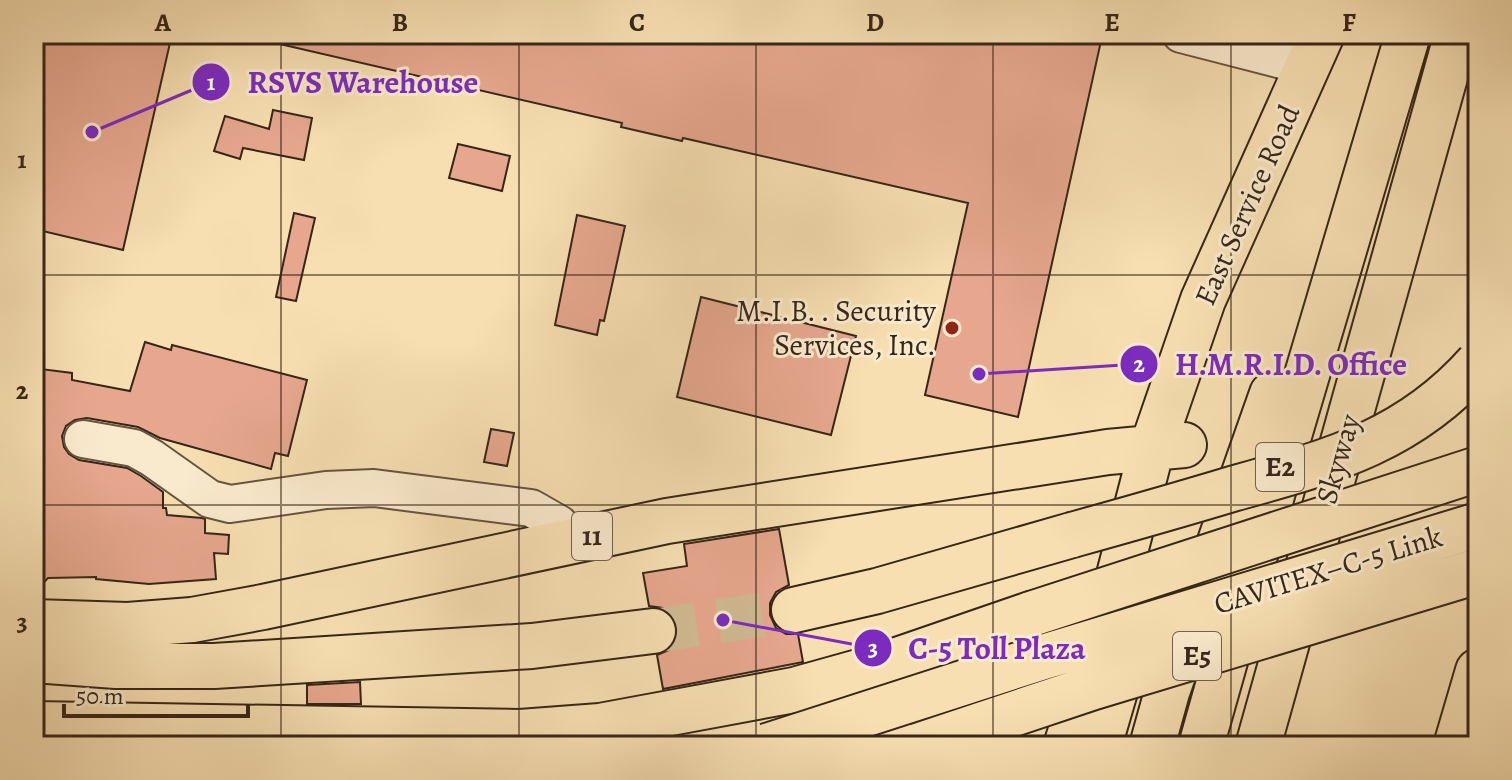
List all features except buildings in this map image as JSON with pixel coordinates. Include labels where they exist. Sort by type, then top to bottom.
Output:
[{"type":"main road","name":"East Service Road","points":[[1066,746],[1113,598],[1168,446],[1350,34]]},
{"type":"main road","name":"Skyway","points":[[1201,746],[1408,34]]},
{"type":"main road","name":"Skyway","points":[[1258,746],[1457,34]]},
{"type":"main road","name":"East Service Road","points":[[1099,746],[1141,605],[1168,446],[1203,300],[1315,50]]},
{"type":"main road","name":"Skyway","points":[[1152,746],[1167,692],[1317,264],[1331,235],[1363,188]]},
{"type":"main road","points":[[794,610],[877,591],[1345,456],[1390,434],[1425,412],[1452,391],[1478,363]]},
{"type":"main road","name":"11","points":[[34,622],[128,625],[192,620],[573,540],[782,502],[1108,452],[1168,446]]},
{"type":"main road","points":[[34,724],[520,732],[600,726],[832,680],[1478,469]]},
{"type":"main road","name":"CAVITEX–C-5 Link","points":[[767,746],[1040,658],[1478,525]]},
{"type":"main road","name":"CAVITEX–C-5 Link","points":[[917,746],[1107,683],[1478,571]]},
{"type":"main road","points":[[34,660],[116,666],[214,666],[532,646],[653,631]]},
{"type":"main road","points":[[1456,746],[1478,671]]},
{"type":"street","points":[[1181,34],[1315,50]]},
{"type":"street","points":[[83,439],[134,448],[210,499],[230,504],[326,490],[374,488],[531,508],[559,524],[573,540]]},
{"type":"tunnel","points":[[653,631],[794,610]]},
{"type":"place","name":"RSVS Warehouse","points":[[92,132]]},
{"type":"place","name":"M.I.B. . Security Services, Inc.","points":[[952,328]]},
{"type":"place","name":"H.M.R.I.D. Office","points":[[979,374]]},
{"type":"place","name":"C-5 Toll Plaza","points":[[723,620]]}]
